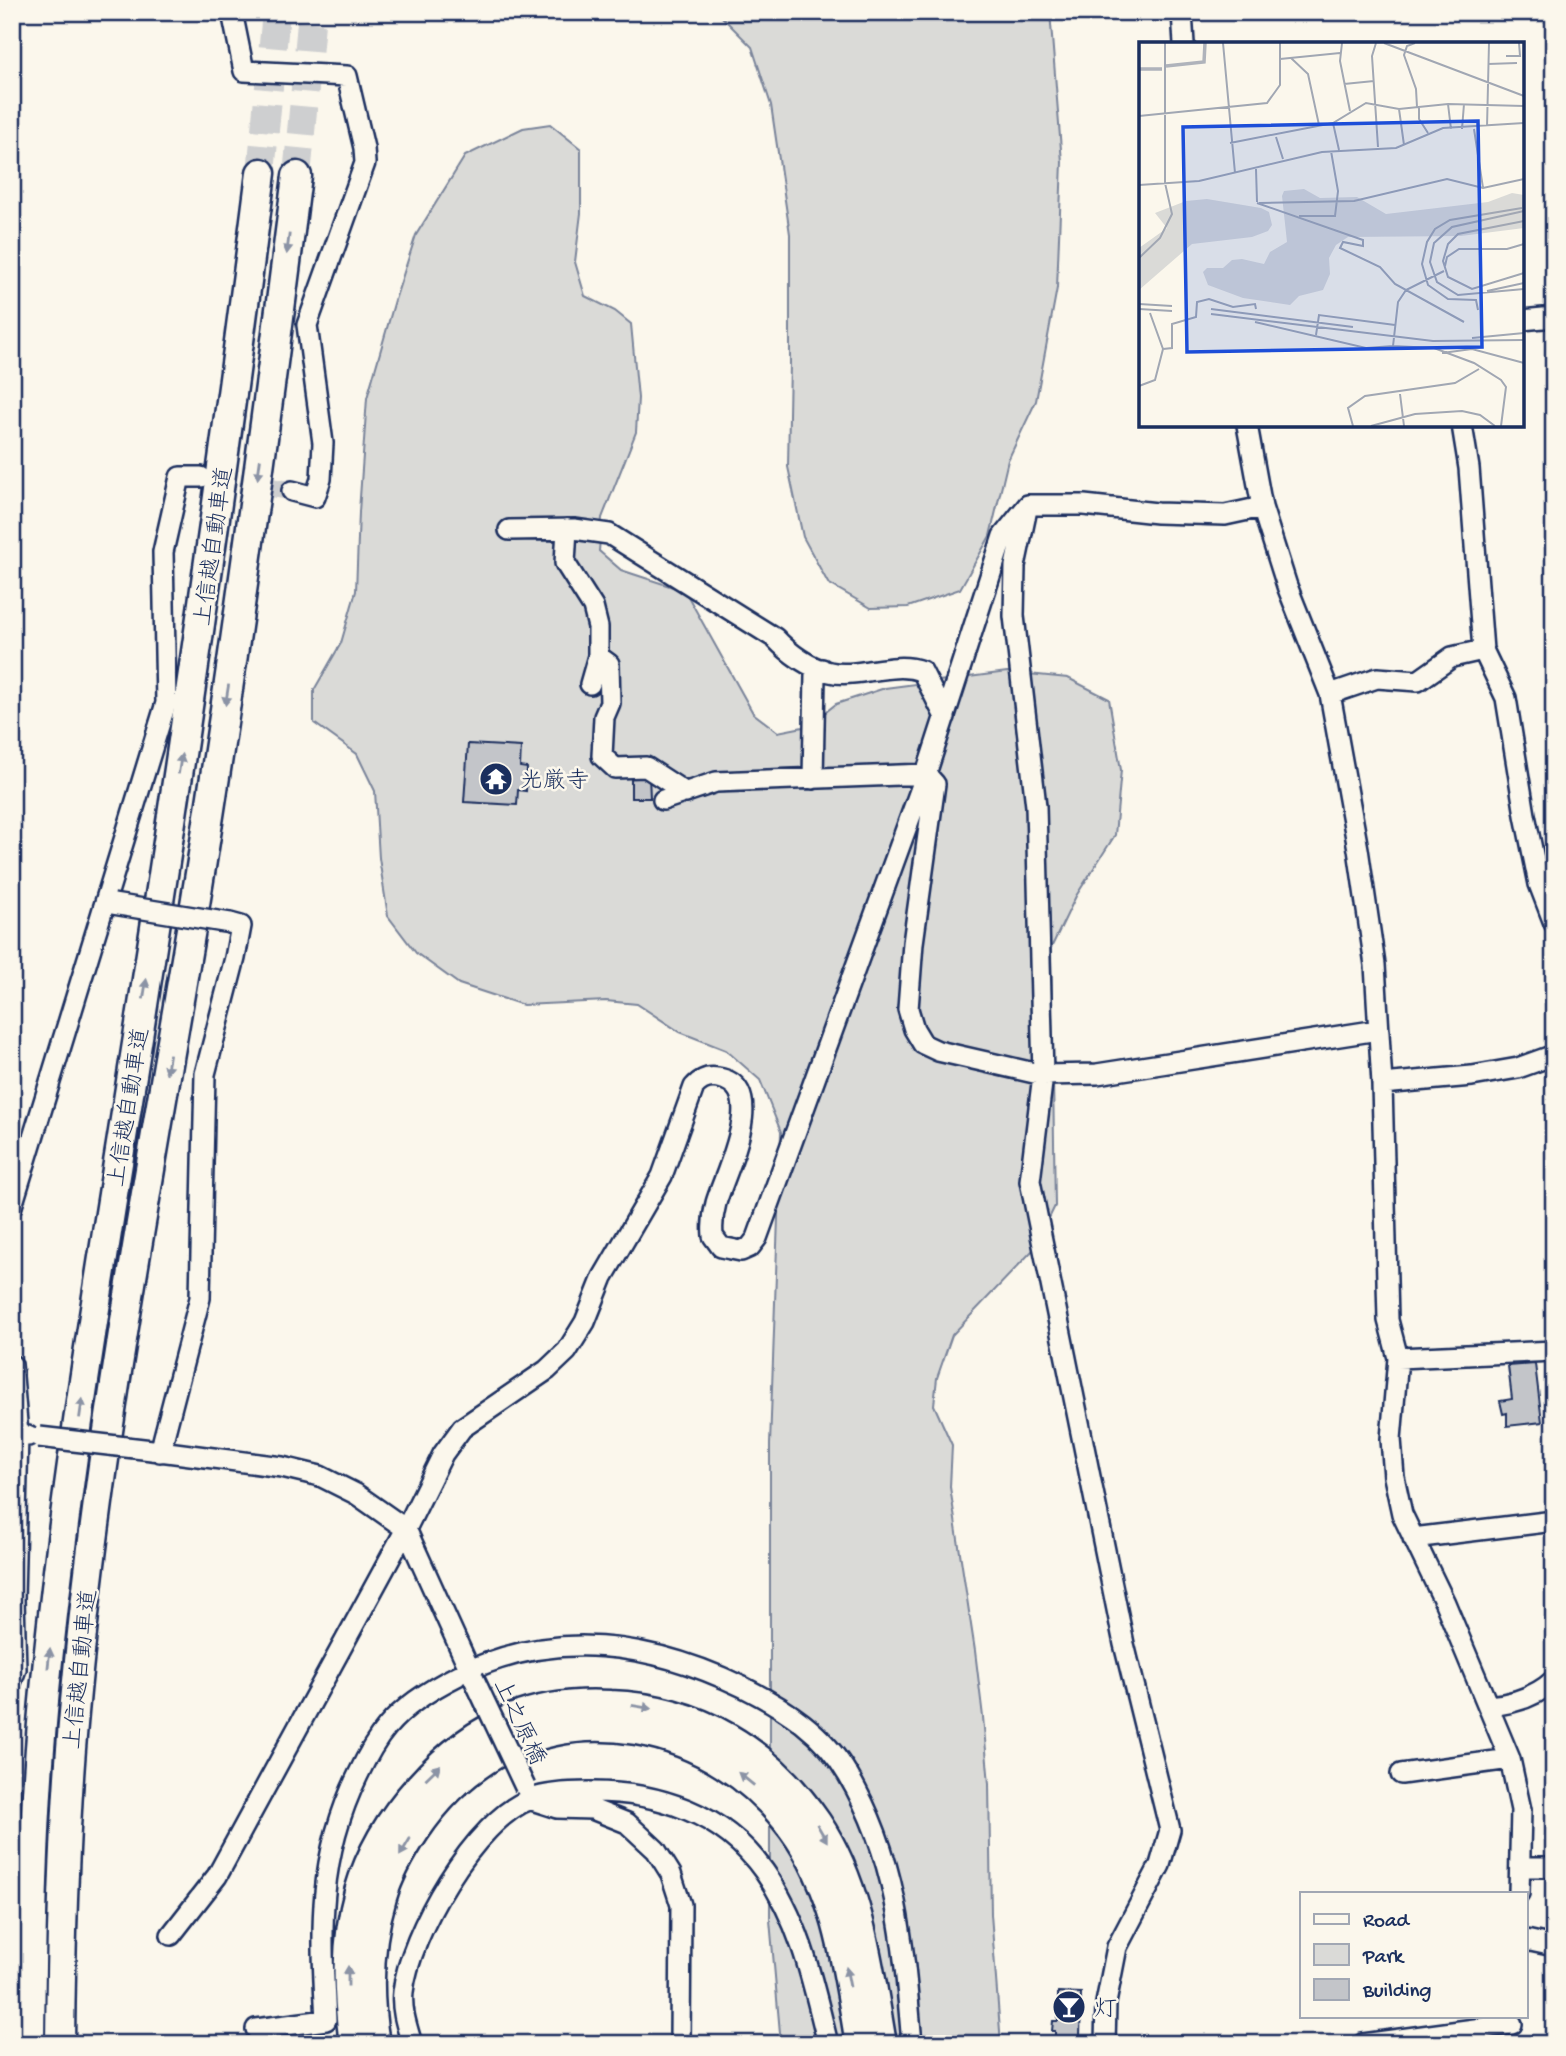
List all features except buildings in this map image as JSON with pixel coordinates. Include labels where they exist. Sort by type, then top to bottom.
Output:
[{"type":"highway","name":"上信越自動車道","points":[[30,2044],[34,1844],[43,1713],[72,1466],[195,670],[261,173]]},
{"type":"highway","name":"上信越自動車道","points":[[62,2044],[60,1977],[64,1849],[73,1714],[87,1589],[124,1331],[231,666],[266,421],[296,176]]},
{"type":"highway","points":[[354,2044],[348,1990],[352,1924],[360,1890],[372,1859],[387,1828],[408,1798],[456,1752],[483,1733],[510,1719],[557,1707],[598,1704],[663,1710],[724,1735],[751,1752],[778,1775],[799,1799],[824,1836],[848,1888],[867,1955],[882,2044]]},
{"type":"highway","points":[[19,2044],[28,1835],[43,1713]]},
{"type":"highway","points":[[375,2044],[370,1985],[375,1926],[393,1868],[424,1817],[465,1774],[501,1750],[539,1735],[597,1727],[654,1733],[681,1742],[731,1768],[775,1807],[794,1830],[825,1890],[845,1960],[860,2044]]},
{"type":"street","points":[[232,12],[244,71],[347,76],[364,148],[365,163],[307,325],[323,443],[321,479],[315,497],[292,491]]},
{"type":"street","points":[[1182,12],[1184,42]]},
{"type":"street","points":[[1524,320],[1554,317]]},
{"type":"street","points":[[1247,427],[1262,507],[1287,586],[1329,694],[1375,965],[1382,1084],[1388,1320],[1398,1358],[1391,1439],[1394,1477],[1402,1514],[1445,1603],[1510,1759],[1521,1810],[1519,1892]]},
{"type":"street","points":[[1462,427],[1469,468],[1483,650],[1506,698],[1536,873],[1554,923]]},
{"type":"street","points":[[12,1206],[108,903],[166,704],[163,552],[180,477],[201,477]]},
{"type":"street","points":[[1028,505],[1084,505],[1157,513],[1226,515],[1262,507]]},
{"type":"street","points":[[171,1935],[217,1876],[406,1530],[443,1454],[462,1428],[547,1370],[567,1351],[585,1322],[603,1277],[662,1176],[694,1087],[705,1078],[727,1081],[735,1086],[743,1098],[741,1127],[716,1204],[713,1236],[721,1247],[741,1251],[750,1247],[757,1238],[946,717],[1003,536],[1028,505]]},
{"type":"street","points":[[1028,505],[1015,566],[1014,616],[1036,806],[1043,1075],[1030,1181],[1124,1644],[1170,1830],[1160,1865],[1117,1947],[1106,2003],[1105,2044]]},
{"type":"street","points":[[509,530],[567,529],[609,534],[775,638],[789,653],[830,673],[903,667],[922,671],[946,717]]},
{"type":"street","points":[[567,529],[565,563],[593,607],[598,627],[598,656],[590,684]]},
{"type":"street","points":[[1329,694],[1377,678],[1418,681],[1452,657],[1483,650]]},
{"type":"street","points":[[598,656],[609,664],[610,703],[604,717],[602,756],[615,768],[646,767],[686,793]]},
{"type":"street","points":[[813,779],[815,675],[822,669]]},
{"type":"street","points":[[926,774],[935,784],[913,943],[908,1009],[914,1029],[923,1044],[937,1051],[1043,1075],[1097,1074],[1378,1030]]},
{"type":"street","points":[[663,800],[716,782],[926,774]]},
{"type":"street","points":[[108,903],[241,926],[205,1074],[200,1298],[156,1451]]},
{"type":"street","points":[[1382,1084],[1484,1074],[1518,1068],[1554,1055]]},
{"type":"street","points":[[1398,1358],[1554,1351]]},
{"type":"street","points":[[12,1365],[18,1434],[14,1599],[16,1669],[12,1680]]},
{"type":"street","points":[[18,1434],[282,1467],[320,1476],[356,1494],[406,1530]]},
{"type":"street","points":[[1413,1538],[1554,1521]]},
{"type":"street","name":"上之原橋","points":[[406,1530],[528,1793]]},
{"type":"street","points":[[256,2029],[326,2020],[322,1945],[323,1901],[328,1861],[338,1823],[352,1787],[386,1727],[436,1686],[512,1654],[549,1647],[584,1645],[618,1646],[688,1664],[754,1693],[799,1719],[826,1744],[848,1774],[882,1849],[894,1889],[903,1937],[912,2044]]},
{"type":"street","points":[[1488,1706],[1524,1698],[1554,1680]]},
{"type":"street","points":[[1401,1774],[1510,1759]]},
{"type":"street","points":[[412,2044],[402,1994],[412,1952],[453,1875],[473,1848],[528,1793],[576,1792],[636,1794],[680,1806],[720,1828],[746,1849],[764,1870],[784,1902],[799,1935],[828,2044]]},
{"type":"street","points":[[528,1793],[557,1808],[592,1809],[627,1823],[656,1850],[666,1866],[681,1905],[680,2044]]},
{"type":"street","points":[[1520,1867],[1554,1867]]},
{"type":"street","points":[[1528,1940],[1554,1946]]},
{"type":"street","points":[[1363,2044],[1513,2028]]},
{"type":"green space","points":[[717,12],[1050,12],[1062,162],[1057,288],[1036,401],[1008,460],[990,536],[960,589],[908,607],[871,608],[828,583],[803,537],[788,467],[790,234],[771,105],[752,47]]},
{"type":"green space","points":[[550,124],[581,149],[581,213],[575,262],[585,296],[615,311],[631,324],[638,398],[636,432],[602,518],[599,551],[621,570],[685,591],[753,713],[778,732],[808,726],[836,704],[885,688],[1007,672],[1068,678],[1109,699],[1121,770],[1115,835],[1076,896],[1051,948],[1055,1206],[1034,1249],[952,1335],[937,1378],[934,1405],[952,1445],[950,1487],[983,1717],[989,1784],[991,1914],[1001,2044],[781,2044],[770,1920],[770,1445],[781,1132],[760,1080],[726,1050],[680,1032],[637,1004],[606,1001],[523,1005],[459,984],[416,953],[388,916],[379,858],[375,791],[357,754],[314,723],[314,690],[341,643],[356,591],[367,398],[416,235],[465,156],[523,128]]},
{"type":"tunnel","points":[[261,173],[276,12]]},
{"type":"tunnel","points":[[297,176],[312,12]]},
{"type":"tunnel","points":[[211,478],[292,491]]},
{"type":"place","name":"光厳寺","points":[[496,779]]},
{"type":"place","name":"灯","points":[[1069,2007]]}]
